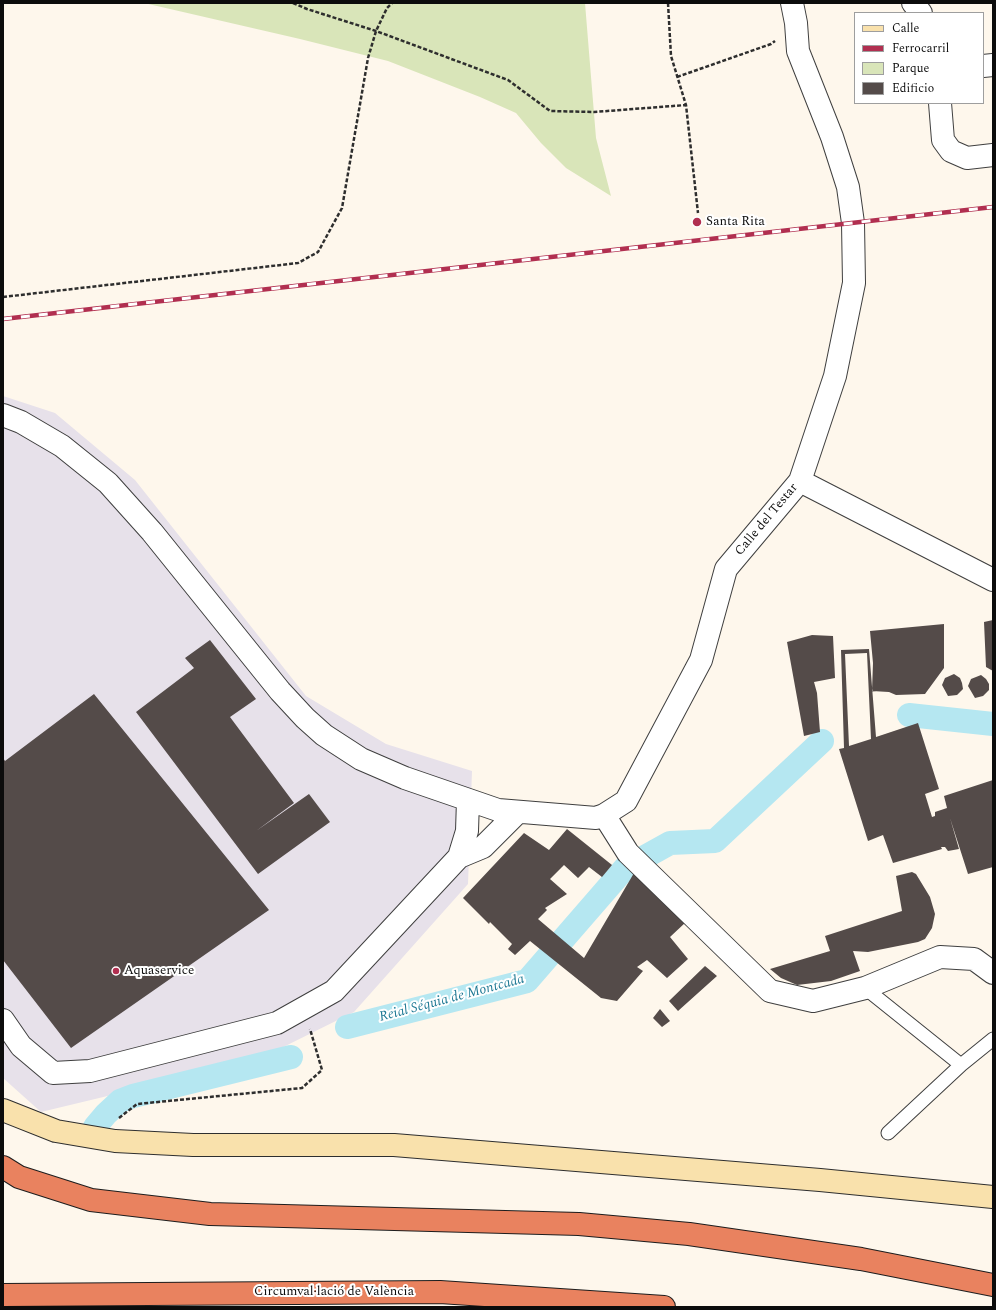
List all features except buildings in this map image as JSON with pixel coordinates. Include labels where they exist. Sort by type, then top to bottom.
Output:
[{"type":"highway","points":[[3,1167],[20,1177],[98,1201],[210,1214],[579,1224],[688,1234],[861,1259],[993,1285]]},
{"type":"highway","name":"Circumval·lació de València","points":[[3,1295],[440,1292],[664,1307]]},
{"type":"street","points":[[794,13],[809,3]]},
{"type":"street","points":[[912,3],[920,12]]},
{"type":"street","name":"Calle del Testar","points":[[604,815],[626,800],[701,660],[726,569],[800,481],[835,376],[854,283],[852,223],[848,187],[832,137],[798,51],[794,13]]},
{"type":"street","points":[[940,104],[943,140],[951,151],[967,158],[993,155]]},
{"type":"street","points":[[3,415],[21,422],[62,446],[108,483],[152,532],[280,691],[305,718],[324,735],[361,759],[405,778],[468,800],[508,811],[596,818],[604,815],[634,859],[770,991],[813,1001],[865,988],[940,957],[974,959],[993,973]]},
{"type":"street","points":[[800,481],[993,580]]},
{"type":"street","points":[[459,857],[467,830],[468,800]]},
{"type":"street","points":[[3,1020],[21,1046],[53,1073],[90,1071],[277,1023],[334,991],[459,857],[483,847],[508,811]]},
{"type":"street","points":[[3,1110],[56,1131],[115,1141],[193,1145],[394,1145],[820,1180],[993,1198]]},
{"type":"lane","points":[[865,988],[961,1065]]},
{"type":"lane","points":[[888,1133],[961,1065],[993,1039]]},
{"type":"path","points":[[293,3],[307,9],[376,30],[508,80],[550,111],[594,112],[686,105]]},
{"type":"path","points":[[3,297],[298,263],[318,252],[342,208],[368,58],[376,30],[387,8],[392,3]]},
{"type":"path","points":[[668,3],[671,56],[686,105],[698,214]]},
{"type":"path","points":[[677,77],[771,44],[794,13]]},
{"type":"path","points":[[116,1120],[137,1104],[302,1088],[322,1070],[304,1008]]},
{"type":"shaded area","points":[[3,396],[55,413],[135,480],[306,696],[386,744],[472,771],[468,884],[354,1012],[257,1060],[41,1112],[3,1078]]},
{"type":"green space","points":[[144,3],[585,3],[596,138],[611,196],[566,168],[541,143],[516,113],[480,97],[388,61]]},
{"type":"waterway","name":"Reial Séquia de Montcada","points":[[909,715],[993,724]]},
{"type":"waterway","name":"Reial Séquia de Montcada","points":[[347,1027],[527,981],[625,868],[670,843],[715,841],[822,741]]},
{"type":"waterway","name":"Reial Séquia de Montcada","points":[[95,1127],[120,1101],[133,1096],[291,1057]]},
{"type":"railway","points":[[3,319],[993,207]]},
{"type":"place","name":"Santa Rita","points":[[697,222]]},
{"type":"place","name":"Aquaservice","points":[[116,971]]}]
